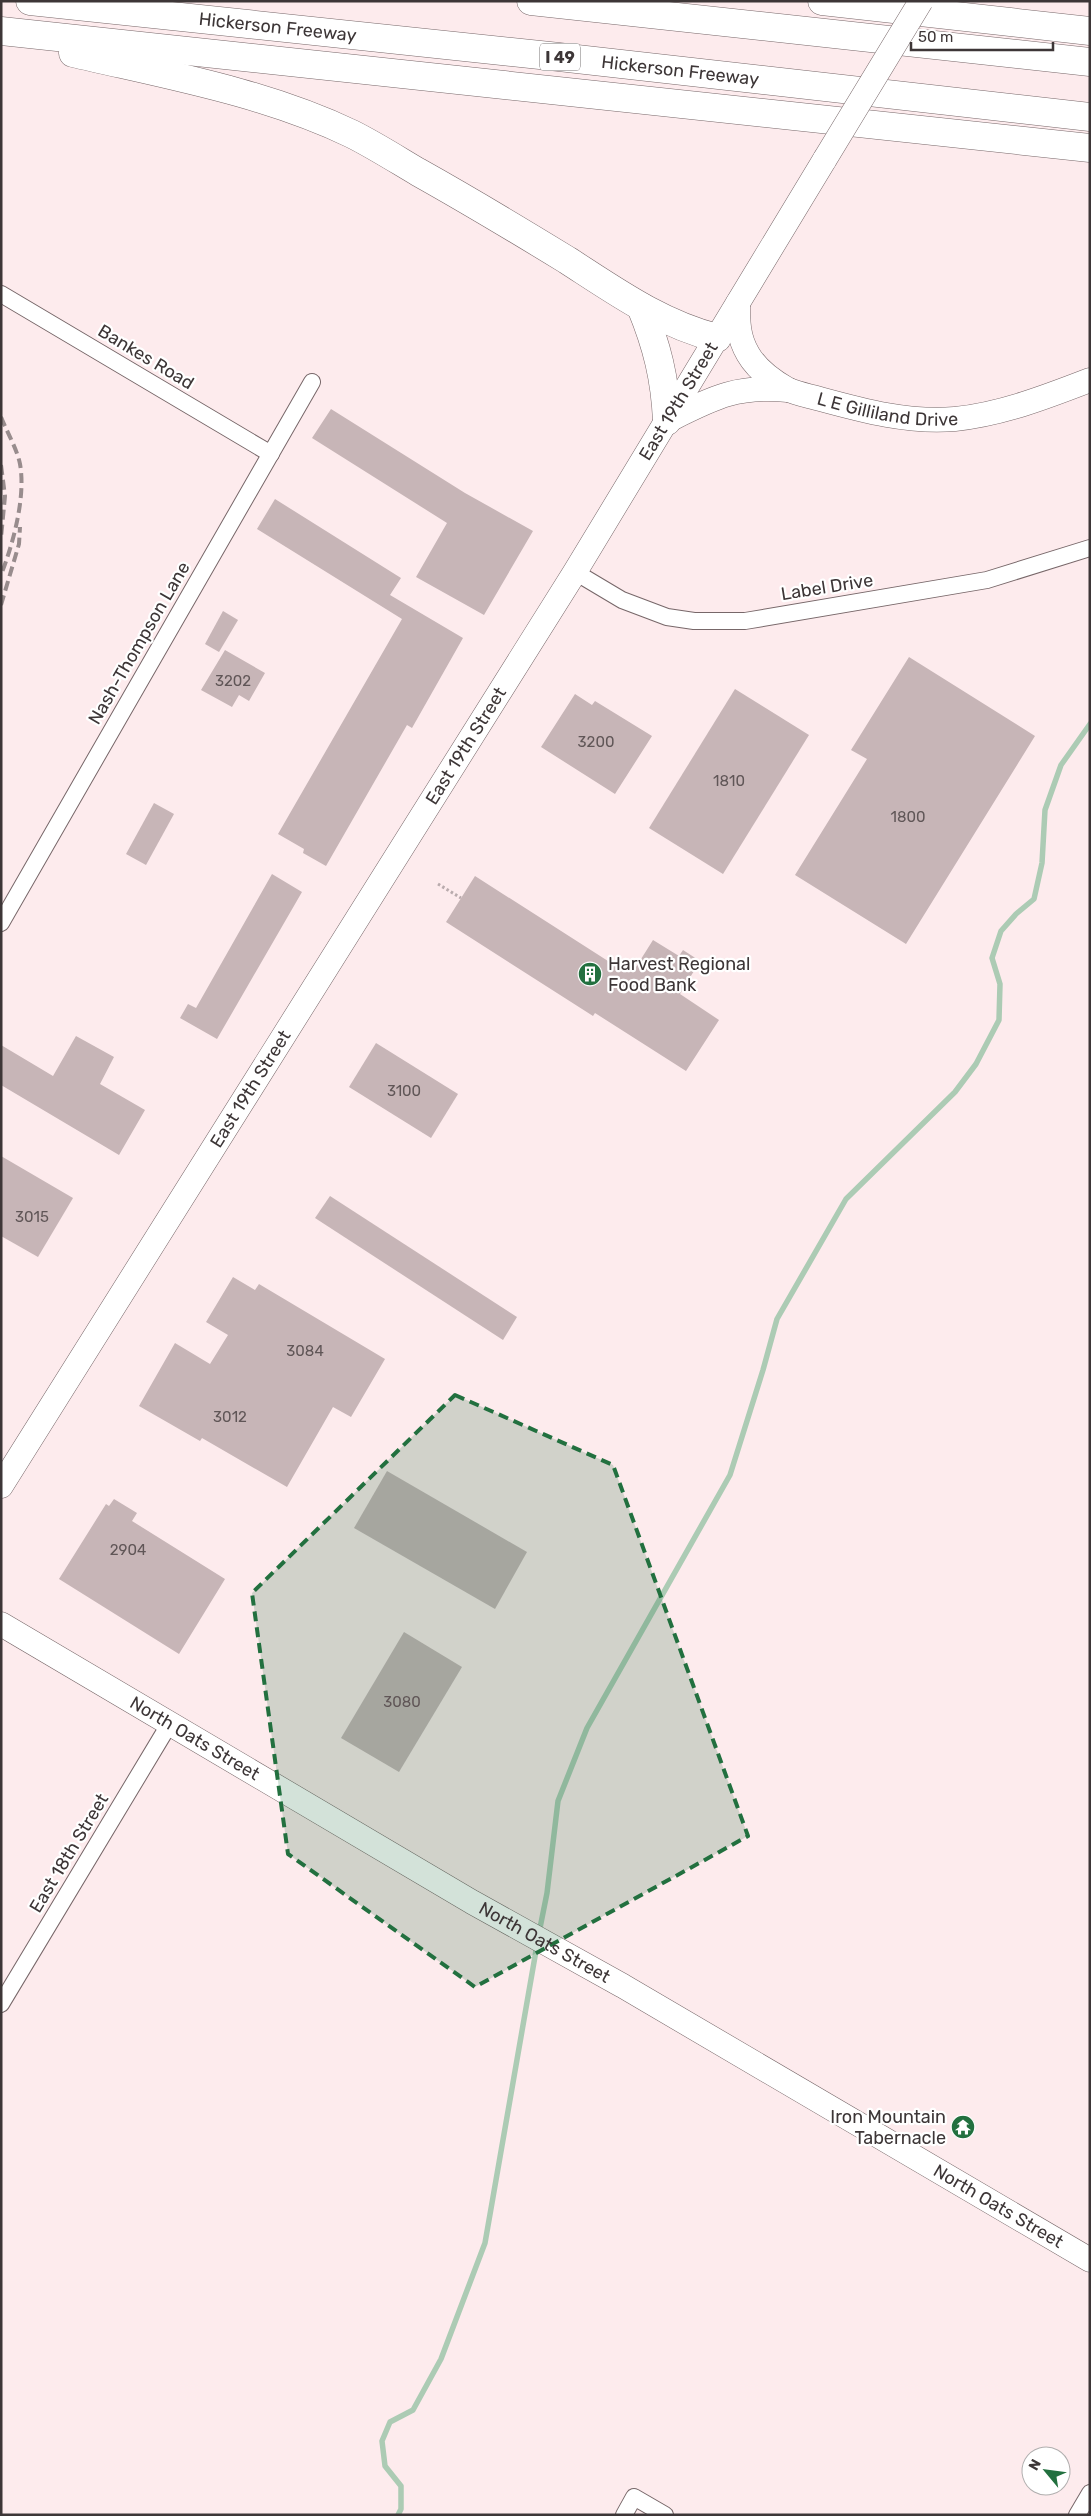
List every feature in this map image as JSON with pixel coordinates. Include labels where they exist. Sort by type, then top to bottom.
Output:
[{"type":"highway","name":"Hickerson Freeway","points":[[30,1],[558,57],[1090,117]]},
{"type":"highway","points":[[531,1],[1090,62]]},
{"type":"highway","points":[[822,1],[1090,31]]},
{"type":"highway","points":[[1,31],[1090,148]]},
{"type":"highway","points":[[1,36],[224,89],[273,104],[352,135],[498,217],[641,306],[676,325],[717,338]]},
{"type":"highway","points":[[641,306],[659,352],[666,387],[667,420]]},
{"type":"street","name":"East 19th Street","points":[[1,1486],[575,572],[921,1]]},
{"type":"street","name":"Bankes Road","points":[[1,294],[271,454]]},
{"type":"street","name":"L E Gilliland Drive","points":[[738,303],[738,328],[748,355],[762,372],[788,390],[892,417],[954,419],[1016,407],[1090,380]]},
{"type":"street","name":"Nash-Thompson Lane","points":[[1,923],[312,382]]},
{"type":"street","points":[[667,420],[711,398],[726,393],[762,388],[788,390]]},
{"type":"street","name":"Label Drive","points":[[575,572],[629,603],[667,617],[702,621],[745,621],[987,580],[1090,548]]},
{"type":"street","name":"North Oats Street","points":[[1,1624],[508,1922],[1090,2260]]},
{"type":"street","name":"East 18th Street","points":[[1,2004],[170,1723]]},
{"type":"street","points":[[1077,2515],[1090,2493]]},
{"type":"street","points":[[624,2515],[634,2497],[665,2515]]},
{"type":"path","points":[[438,884],[461,898]]},
{"type":"highlighted area","points":[[455,1395],[613,1465],[748,1836],[475,1987],[288,1854],[252,1593]]},
{"type":"building","points":[[331,409],[465,493],[533,531],[484,615],[416,577],[447,523],[312,438]]},
{"type":"building","points":[[275,499],[401,578],[390,595],[463,638],[412,728],[407,725],[326,866],[303,853],[304,849],[278,834],[402,619],[257,529]]},
{"type":"building","points":[[223,611],[238,620],[219,652],[205,644]]},
{"type":"building","points":[[225,650],[265,673],[249,701],[239,695],[232,707],[201,690]]},
{"type":"building","points":[[909,657],[1035,736],[906,944],[795,875],[867,759],[851,750]]},
{"type":"building","points":[[735,689],[809,735],[723,874],[649,828]]},
{"type":"building","points":[[575,694],[592,705],[595,701],[652,736],[615,794],[541,747]]},
{"type":"building","points":[[154,803],[174,814],[146,865],[126,854]]},
{"type":"building","points":[[272,874],[302,892],[217,1039],[180,1018],[188,1004],[196,1008]]},
{"type":"building","name":"Harvest Regional Food Bank","points":[[475,876],[622,970],[628,961],[636,967],[653,940],[679,956],[683,950],[700,961],[680,994],[719,1020],[686,1071],[595,1013],[593,1016],[446,922]]},
{"type":"building","points":[[76,1036],[114,1057],[100,1084],[145,1110],[119,1155],[1,1085],[1,1045],[53,1076]]},
{"type":"building","points":[[376,1043],[458,1094],[431,1138],[349,1087]]},
{"type":"building","points":[[1,1156],[73,1198],[38,1257],[1,1236]]},
{"type":"building","points":[[330,1196],[517,1317],[503,1340],[315,1218]]},
{"type":"building","points":[[233,1277],[255,1290],[259,1284],[385,1359],[351,1417],[333,1407],[287,1487],[202,1438],[200,1441],[139,1406],[175,1343],[210,1364],[228,1335],[206,1322]]},
{"type":"building","points":[[387,1471],[527,1552],[495,1609],[354,1528]]},
{"type":"building","points":[[114,1499],[137,1513],[132,1521],[225,1579],[179,1654],[59,1579],[106,1504],[109,1506]]},
{"type":"building","points":[[404,1632],[462,1667],[399,1772],[341,1738]]},
{"type":"waterway","points":[[539,1933],[547,1893],[558,1801],[587,1728],[730,1475],[777,1319],[846,1199],[955,1092],[976,1064],[999,1020],[1000,984],[992,958],[1001,931],[1016,914],[1034,899],[1042,863],[1045,810],[1061,765],[1090,724]]},
{"type":"waterway","points":[[398,2515],[401,2509],[401,2486],[385,2466],[382,2441],[390,2422],[413,2410],[441,2359],[485,2243],[537,1945]]},
{"type":"railway","points":[[1,417],[17,452],[21,477],[20,505],[17,520],[1,575]]},
{"type":"railway","points":[[1,465],[5,496],[1,538]]},
{"type":"railway","points":[[1,605],[19,544],[20,527]]},
{"type":"place","name":"Harvest Regional Food Bank","points":[[590,974]]},
{"type":"place","name":"Iron Mountain Tabernacle","points":[[963,2127]]}]
